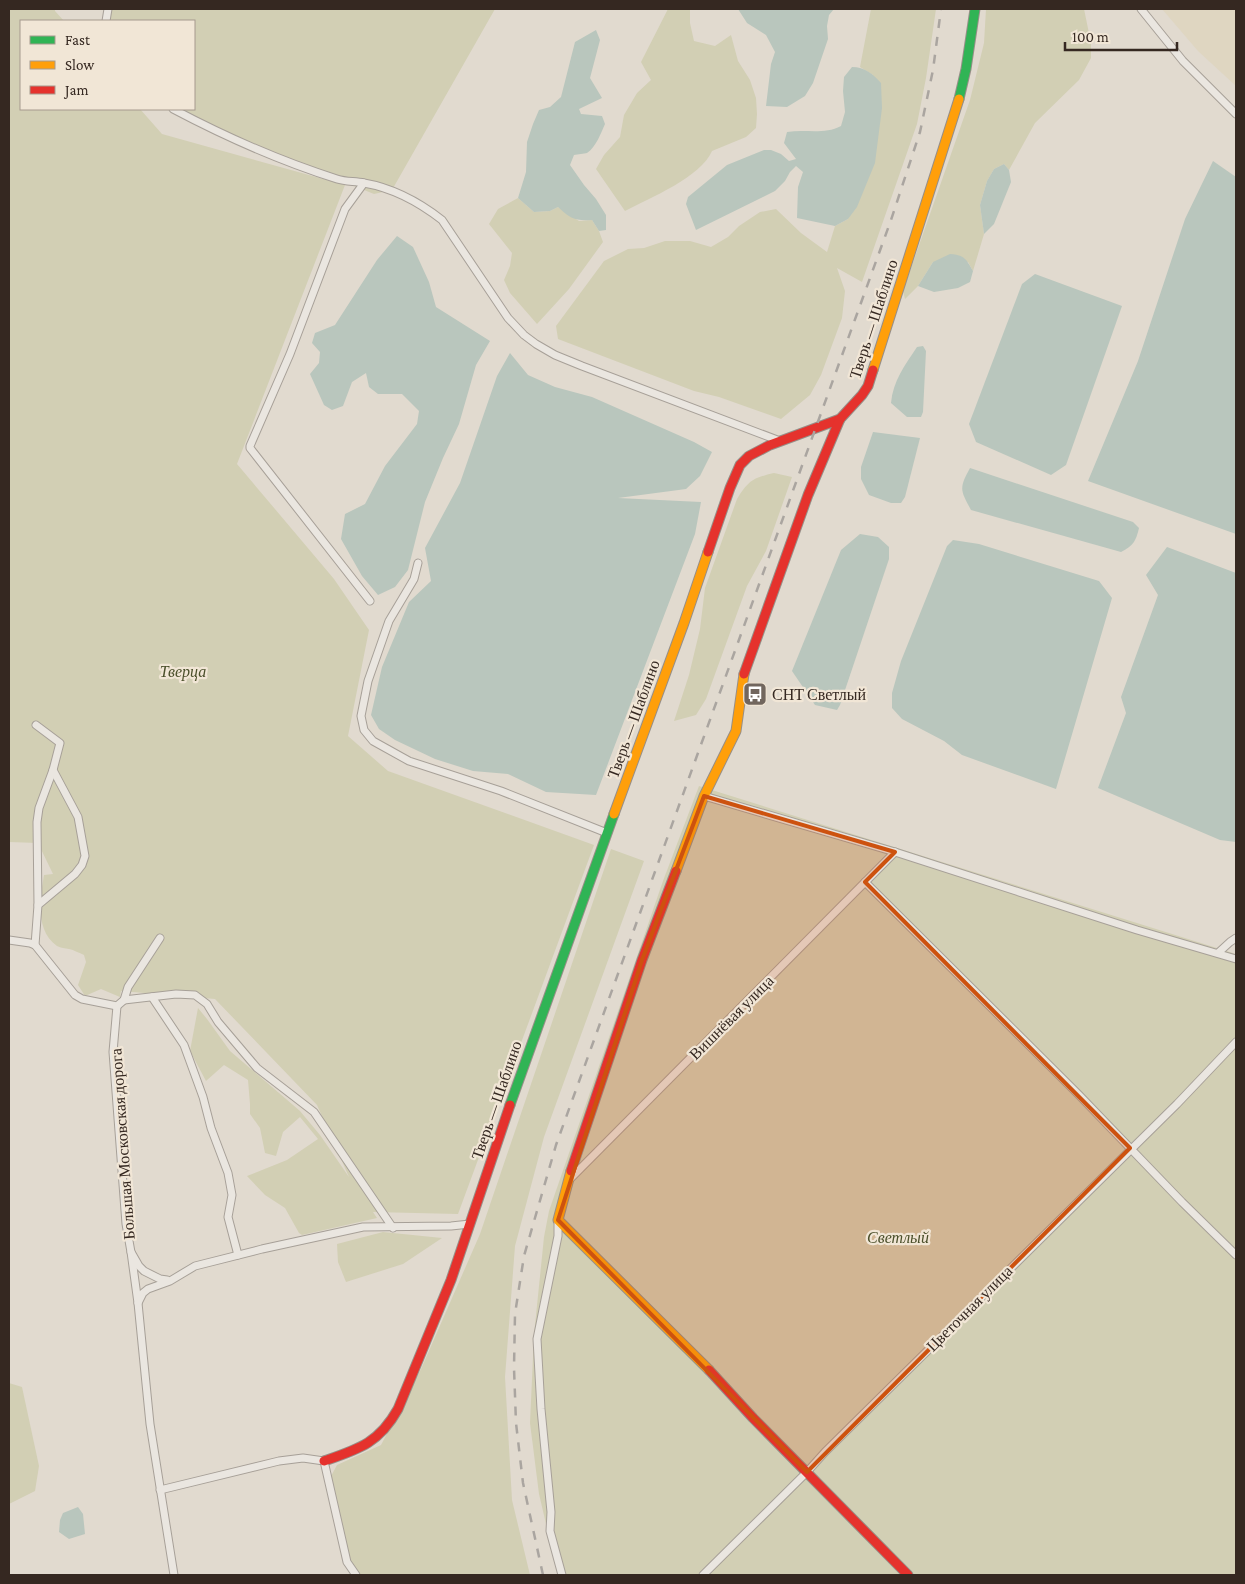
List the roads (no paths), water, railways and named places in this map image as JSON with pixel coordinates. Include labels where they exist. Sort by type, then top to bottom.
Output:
[{"type":"street","name":"Тверь — Шаблино","points":[[324,1461],[366,1445],[381,1434],[393,1419],[451,1280],[544,1008],[738,469],[750,455],[780,441],[840,419],[865,391],[875,368],[896,294],[955,114],[966,69],[975,9]]},
{"type":"street","points":[[1141,9],[1183,61],[1236,114]]},
{"type":"street","points":[[175,110],[230,138],[284,161],[339,180],[364,183],[392,190],[430,210],[442,220],[508,318],[524,335],[536,344],[555,355],[582,366],[780,441]]},
{"type":"street","points":[[364,183],[345,210],[290,354],[250,448],[370,602]]},
{"type":"street","points":[[562,1575],[550,1531],[551,1512],[541,1409],[537,1339],[558,1236],[558,1220],[568,1181],[642,960],[704,796],[736,731],[745,670],[808,495],[840,419]]},
{"type":"street","points":[[418,562],[414,579],[389,620],[368,680],[361,716],[364,730],[373,742],[409,761],[500,791],[607,833]]},
{"type":"street","points":[[35,945],[38,905],[37,822],[39,808],[53,770],[60,742],[36,725]]},
{"type":"street","points":[[38,905],[75,874],[82,865],[85,856],[78,817],[53,770]]},
{"type":"street","points":[[704,796],[895,852],[1138,930],[1236,959]]},
{"type":"street","name":"Вишнёвая улица","points":[[568,1181],[895,852]]},
{"type":"street","points":[[865,882],[1080,1095],[1182,1202],[1236,1255]]},
{"type":"street","points":[[9,940],[35,945],[75,995],[82,999],[118,1006],[124,1000],[128,987],[160,938]]},
{"type":"street","points":[[1218,953],[1236,938]]},
{"type":"street","points":[[124,1000],[191,994],[207,1004],[218,1022],[257,1068],[314,1112],[393,1228]]},
{"type":"street","points":[[152,997],[184,1045],[203,1097],[211,1128],[228,1173],[232,1195],[228,1216],[238,1256]]},
{"type":"street","name":"Большая Московская дорога","points":[[118,1006],[113,1052],[125,1205],[138,1303],[150,1424],[174,1575]]},
{"type":"street","name":"Цветочная улица","points":[[703,1575],[1130,1148],[1177,1104],[1236,1042]]},
{"type":"street","points":[[558,1220],[703,1364],[753,1418],[908,1575]]},
{"type":"street","points":[[138,1303],[143,1293],[148,1289],[170,1281],[195,1266],[363,1227],[393,1228],[470,1224]]},
{"type":"street","name":"Большая Московская дорога","points":[[131,1252],[144,1271],[160,1279],[170,1281]]},
{"type":"street","points":[[160,1490],[279,1462],[303,1458],[324,1461],[348,1562],[356,1575]]},
{"type":"railway","points":[[543,1575],[523,1483],[516,1423],[515,1314],[524,1256],[556,1145],[891,220],[920,132],[933,70],[941,9]]},
{"type":"place","name":"СНТ Светлый","points":[[755,694]]},
{"type":"park label","name":"Тверца","points":[[183,671]]},
{"type":"park label","name":"Светлый","points":[[898,1237]]}]
